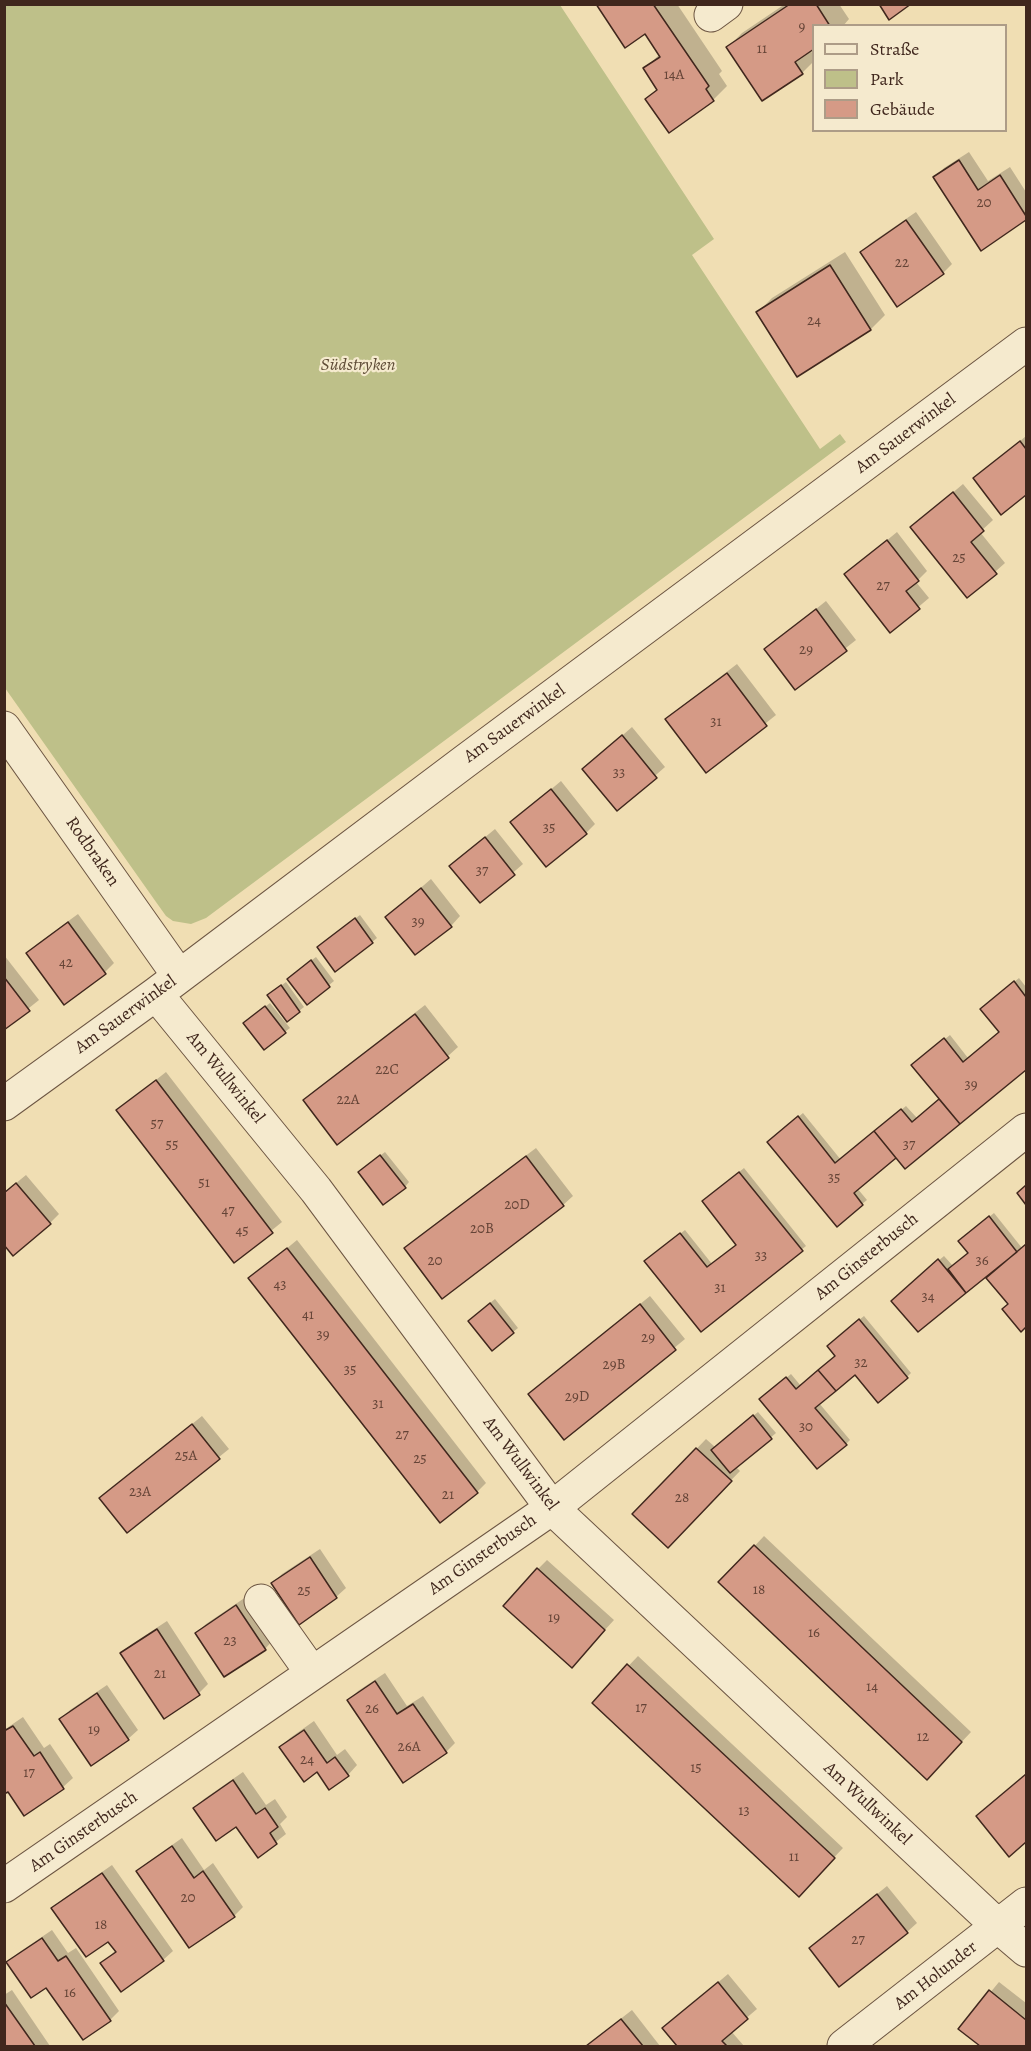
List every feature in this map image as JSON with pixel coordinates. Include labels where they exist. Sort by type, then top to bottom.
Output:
[{"type":"street","name":"Am Sauerwinkel","points":[[4,1104],[168,985],[1026,344]]},
{"type":"street","name":"Rodbraken","points":[[10,747],[168,985]]},
{"type":"street","name":"Am Wullwinkel","points":[[168,985],[316,1190],[552,1508],[999,1928],[1026,1950]]},
{"type":"street","name":"Am Ginsterbusch","points":[[4,1886],[552,1508],[1026,1130]]},
{"type":"street","points":[[261,1600],[312,1673]]},
{"type":"street","name":"Am Holunder","points":[[844,2046],[999,1928],[1026,1904]]},
{"type":"green space","name":"Südstryken","points":[[4,5],[560,5],[714,239],[692,255],[820,449],[840,434],[846,442],[206,918],[191,924],[173,921],[166,916],[5,688]]},
{"type":"building","points":[[596,4],[653,4],[709,86],[706,89],[714,101],[669,133],[645,99],[657,90],[643,68],[660,57],[645,34],[625,48]]},
{"type":"building","points":[[790,4],[816,4],[829,24],[812,24],[812,50],[795,62],[803,74],[762,101],[726,47]]},
{"type":"building","points":[[879,4],[911,4],[889,20]]},
{"type":"building","points":[[959,160],[978,190],[1000,175],[1026,216],[1026,220],[981,251],[933,177]]},
{"type":"building","points":[[906,220],[944,274],[897,307],[860,252]]},
{"type":"building","points":[[830,265],[871,330],[797,377],[756,312]]},
{"type":"building","points":[[1020,441],[1026,449],[1026,495],[1001,515],[973,478]]},
{"type":"building","points":[[953,492],[984,531],[971,542],[997,574],[967,598],[910,527]]},
{"type":"building","points":[[887,540],[919,581],[906,591],[920,609],[890,633],[844,574]]},
{"type":"building","points":[[816,609],[847,651],[795,690],[764,649]]},
{"type":"building","points":[[727,673],[767,726],[706,773],[665,719]]},
{"type":"building","points":[[622,735],[657,778],[617,811],[582,769]]},
{"type":"building","points":[[551,789],[587,834],[546,867],[510,822]]},
{"type":"building","points":[[485,837],[515,875],[480,903],[449,866]]},
{"type":"building","points":[[421,888],[452,927],[415,955],[385,917]]},
{"type":"building","points":[[355,918],[373,943],[335,972],[317,947]]},
{"type":"building","points":[[68,922],[106,974],[64,1005],[26,953]]},
{"type":"building","points":[[311,960],[330,987],[307,1005],[287,979]]},
{"type":"building","points":[[4,977],[30,1011],[4,1030]]},
{"type":"building","points":[[1014,981],[1026,997],[1026,1070],[960,1124],[911,1065],[944,1038],[963,1062],[999,1032],[980,1009]]},
{"type":"building","points":[[281,985],[300,1012],[287,1022],[267,995]]},
{"type":"building","points":[[265,1006],[286,1033],[264,1050],[243,1023]]},
{"type":"building","points":[[415,1014],[449,1058],[337,1145],[303,1100]]},
{"type":"building","points":[[156,1080],[273,1233],[234,1263],[116,1110]]},
{"type":"building","points":[[939,1099],[960,1124],[905,1169],[874,1131],[901,1109],[912,1122]]},
{"type":"building","points":[[798,1116],[835,1163],[874,1131],[896,1158],[854,1193],[863,1205],[837,1227],[767,1142]]},
{"type":"building","points":[[380,1155],[406,1188],[383,1205],[358,1172]]},
{"type":"building","points":[[526,1156],[564,1206],[442,1299],[404,1248]]},
{"type":"building","points":[[739,1172],[803,1251],[701,1332],[644,1261],[680,1233],[707,1267],[736,1245],[702,1201]]},
{"type":"building","points":[[16,1183],[51,1224],[13,1256],[4,1245],[4,1193]]},
{"type":"building","points":[[1026,1185],[1026,1205],[1017,1193]]},
{"type":"building","points":[[989,1216],[1017,1252],[966,1293],[948,1269],[968,1253],[958,1241]]},
{"type":"building","points":[[1026,1244],[1026,1327],[1021,1332],[1002,1309],[1008,1304],[986,1278]]},
{"type":"building","points":[[287,1248],[478,1493],[440,1523],[248,1278]]},
{"type":"building","points":[[938,1259],[966,1293],[918,1332],[891,1301]]},
{"type":"building","points":[[490,1303],[514,1333],[492,1351],[468,1321]]},
{"type":"building","points":[[640,1304],[676,1350],[564,1440],[528,1394]]},
{"type":"building","points":[[859,1319],[908,1378],[878,1403],[855,1375],[836,1391],[818,1370],[835,1356],[827,1346]]},
{"type":"building","points":[[818,1370],[836,1391],[815,1408],[847,1445],[817,1469],[759,1399],[786,1377],[796,1389]]},
{"type":"building","points":[[753,1415],[772,1439],[730,1473],[711,1450]]},
{"type":"building","points":[[192,1424],[220,1459],[127,1533],[99,1498]]},
{"type":"building","points":[[696,1448],[732,1481],[668,1548],[632,1514]]},
{"type":"building","points":[[754,1545],[962,1742],[927,1780],[718,1582]]},
{"type":"building","points":[[310,1557],[337,1598],[299,1625],[271,1583]]},
{"type":"building","points":[[537,1568],[605,1630],[572,1668],[503,1606]]},
{"type":"building","points":[[236,1605],[266,1650],[224,1677],[195,1633]]},
{"type":"building","points":[[157,1629],[200,1695],[164,1719],[120,1653]]},
{"type":"building","points":[[627,1664],[835,1858],[799,1897],[592,1703]]},
{"type":"building","points":[[375,1681],[397,1714],[413,1704],[447,1753],[403,1783],[347,1700]]},
{"type":"building","points":[[97,1693],[129,1740],[91,1766],[59,1719]]},
{"type":"building","points":[[13,1726],[34,1756],[40,1752],[64,1789],[24,1816],[8,1792],[4,1794],[4,1731]]},
{"type":"building","points":[[304,1730],[327,1763],[335,1757],[349,1776],[329,1790],[317,1772],[304,1782],[279,1747]]},
{"type":"building","points":[[1026,1774],[1026,1842],[1009,1857],[976,1816]]},
{"type":"building","points":[[233,1780],[256,1814],[265,1808],[278,1827],[270,1833],[277,1844],[258,1858],[236,1827],[216,1841],[193,1808]]},
{"type":"building","points":[[172,1846],[194,1878],[203,1871],[235,1917],[189,1948],[136,1871]]},
{"type":"building","points":[[102,1873],[164,1961],[121,1992],[100,1963],[116,1952],[108,1942],[86,1957],[51,1908]]},
{"type":"building","points":[[877,1894],[908,1933],[839,1987],[809,1948]]},
{"type":"building","points":[[42,1938],[58,1961],[66,1956],[111,2021],[83,2040],[46,1988],[31,1998],[6,1962]]},
{"type":"building","points":[[718,1982],[748,2019],[722,2041],[727,2046],[677,2046],[662,2028]]},
{"type":"building","points":[[989,1990],[1026,2020],[1026,2046],[980,2046],[958,2029]]},
{"type":"building","points":[[4,2002],[35,2046],[4,2046]]},
{"type":"building","points":[[621,2019],[643,2046],[586,2046]]}]
